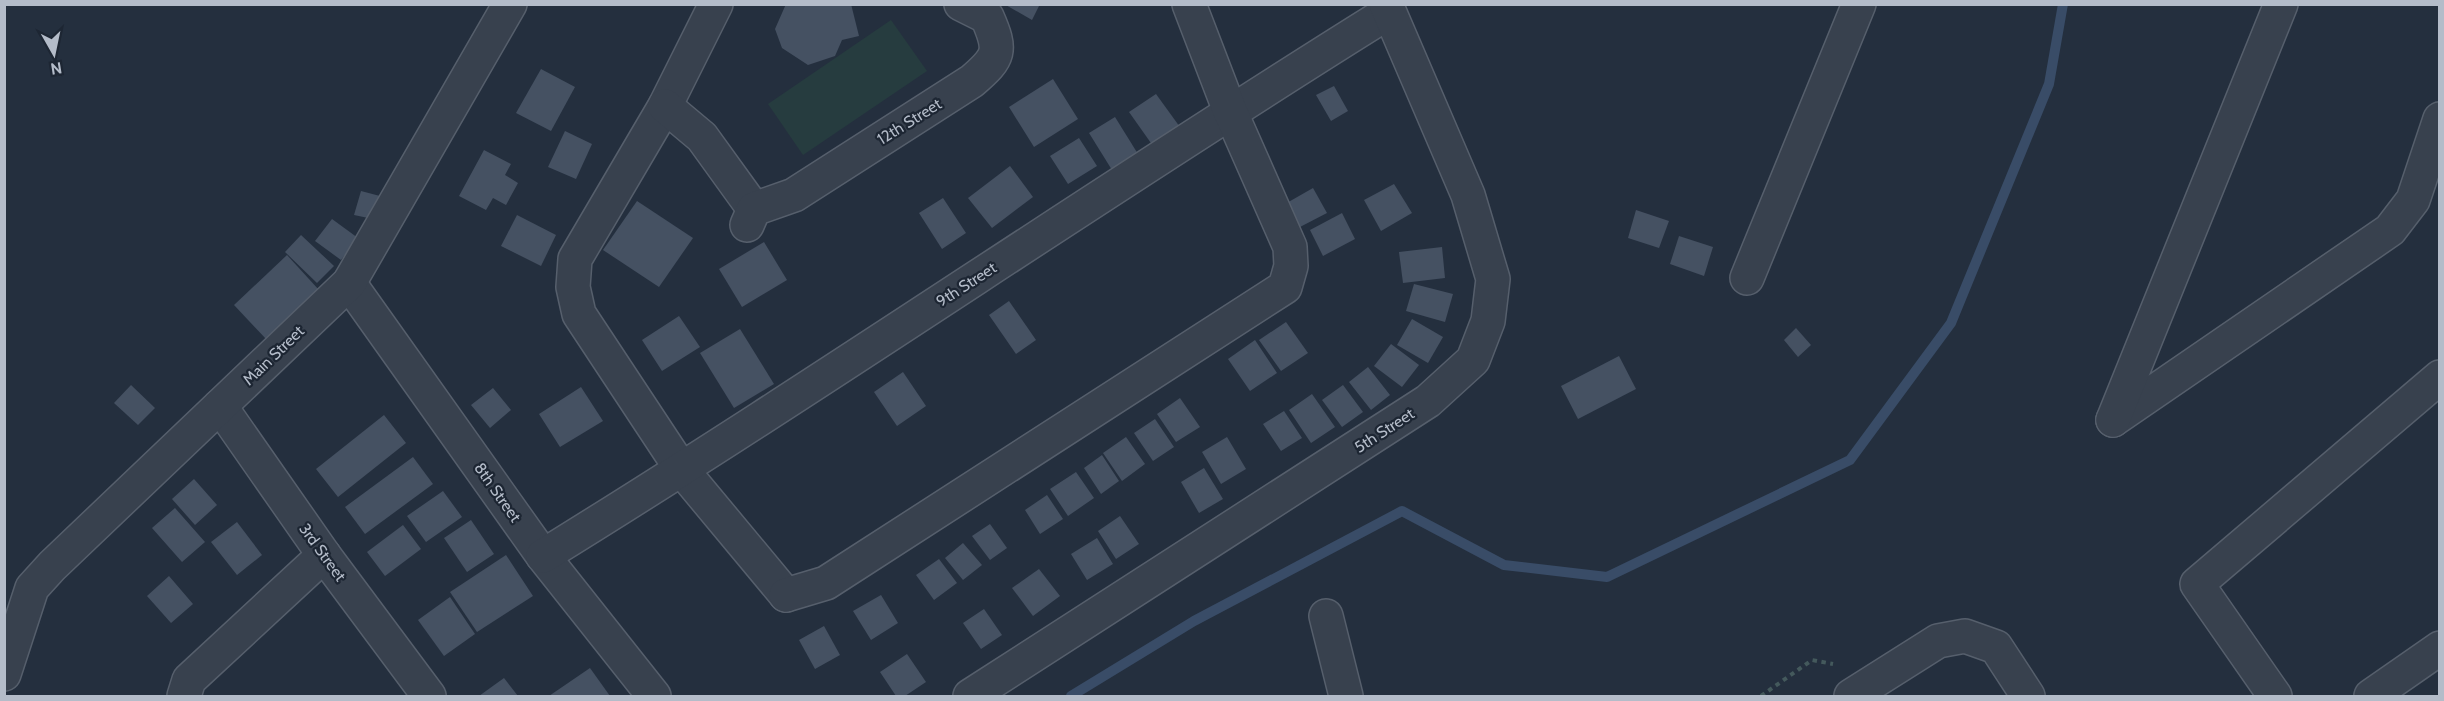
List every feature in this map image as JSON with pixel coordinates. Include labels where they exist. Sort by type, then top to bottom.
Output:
[{"type":"street","name":"Main Street","points":[[4,674],[32,588],[52,566],[349,283],[510,4]]},
{"type":"street","points":[[716,4],[665,106],[575,259],[573,287],[579,314],[682,470],[784,603],[826,583],[1285,287],[1292,266],[1290,247],[1230,111],[1189,4]]},
{"type":"street","name":"12th Street","points":[[665,106],[702,136],[751,217],[794,195],[972,81],[992,63],[998,42],[987,17],[961,4]]},
{"type":"street","points":[[1747,278],[1859,4]]},
{"type":"street","points":[[2281,4],[2113,420],[2390,230],[2413,200],[2439,119]]},
{"type":"street","name":"9th Street","points":[[543,556],[682,470],[1388,8]]},
{"type":"street","name":"5th Street","points":[[970,696],[1428,401],[1473,360],[1488,321],[1493,279],[1468,195],[1388,8]]},
{"type":"street","name":"8th Street","points":[[349,283],[543,556],[654,696]]},
{"type":"street","points":[[2275,696],[2196,584],[2439,377]]},
{"type":"street","name":"3rd Street","points":[[220,406],[426,695]]},
{"type":"street","points":[[184,696],[189,680],[324,555]]},
{"type":"street","points":[[1326,616],[1346,696]]},
{"type":"street","points":[[1857,693],[1938,641],[1965,636],[1996,648],[2028,696]]},
{"type":"street","points":[[2371,696],[2439,648]]},
{"type":"path","points":[[1761,696],[1812,660],[1840,666],[1857,693]]},
{"type":"green space","points":[[891,20],[927,71],[803,155],[768,104]]},
{"type":"building","points":[[786,4],[851,4],[859,36],[842,40],[835,56],[808,65],[782,48],[775,29]]},
{"type":"building","points":[[1004,4],[1040,4],[1032,20]]},
{"type":"building","points":[[541,69],[575,87],[551,131],[516,113]]},
{"type":"building","points":[[1053,79],[1078,119],[1034,147],[1009,107]]},
{"type":"building","points":[[1334,86],[1348,111],[1331,121],[1316,95]]},
{"type":"building","points":[[1156,94],[1185,134],[1158,153],[1129,112]]},
{"type":"building","points":[[1115,117],[1138,154],[1112,170],[1089,133]]},
{"type":"building","points":[[565,131],[592,144],[576,179],[548,167]]},
{"type":"building","points":[[1079,138],[1097,166],[1068,184],[1050,156]]},
{"type":"building","points":[[484,150],[511,164],[505,175],[518,183],[506,205],[493,198],[486,210],[459,196]]},
{"type":"building","points":[[1010,166],[1033,197],[992,228],[968,198]]},
{"type":"building","points":[[1394,184],[1412,213],[1381,231],[1364,200]]},
{"type":"building","points":[[1313,188],[1327,213],[1298,228],[1285,204]]},
{"type":"building","points":[[361,191],[380,196],[373,219],[354,215]]},
{"type":"building","points":[[943,198],[966,233],[942,249],[919,213]]},
{"type":"building","points":[[637,201],[693,238],[659,287],[603,250]]},
{"type":"building","points":[[1636,210],[1669,221],[1659,248],[1628,238]]},
{"type":"building","points":[[1342,213],[1355,239],[1323,256],[1310,230]]},
{"type":"building","points":[[517,215],[556,235],[541,266],[501,246]]},
{"type":"building","points":[[332,219],[358,238],[341,260],[315,241]]},
{"type":"building","points":[[301,235],[334,266],[317,283],[285,252]]},
{"type":"building","points":[[1679,236],[1713,247],[1704,276],[1670,264]]},
{"type":"building","points":[[764,242],[787,280],[742,307],[719,269]]},
{"type":"building","points":[[1442,247],[1445,278],[1403,283],[1399,252]]},
{"type":"building","points":[[287,255],[319,290],[266,339],[234,305]]},
{"type":"building","points":[[1414,284],[1453,294],[1445,322],[1406,311]]},
{"type":"building","points":[[1009,301],[1036,340],[1016,354],[989,315]]},
{"type":"building","points":[[679,316],[700,347],[662,371],[642,340]]},
{"type":"building","points":[[1412,319],[1443,337],[1428,363],[1397,345]]},
{"type":"building","points":[[1286,322],[1308,353],[1281,371],[1259,340]]},
{"type":"building","points":[[1796,328],[1811,345],[1798,357],[1784,340]]},
{"type":"building","points":[[740,329],[774,384],[734,408],[700,353]]},
{"type":"building","points":[[1255,340],[1277,373],[1250,391],[1228,359]]},
{"type":"building","points":[[1391,344],[1419,365],[1402,387],[1374,366]]},
{"type":"building","points":[[1619,356],[1636,389],[1578,419],[1561,386]]},
{"type":"building","points":[[1368,367],[1390,395],[1371,410],[1349,382]]},
{"type":"building","points":[[903,372],[926,406],[897,426],[874,392]]},
{"type":"building","points":[[131,385],[155,408],[138,425],[114,403]]},
{"type":"building","points":[[1343,385],[1363,412],[1342,427],[1322,400]]},
{"type":"building","points":[[581,387],[603,421],[560,447],[539,414]]},
{"type":"building","points":[[493,388],[511,410],[490,428],[471,405]]},
{"type":"building","points":[[1312,394],[1335,427],[1311,443],[1289,410]]},
{"type":"building","points":[[1180,398],[1200,427],[1176,442],[1157,414]]},
{"type":"building","points":[[1284,411],[1302,438],[1281,451],[1263,424]]},
{"type":"building","points":[[384,415],[406,443],[338,497],[316,469]]},
{"type":"building","points":[[1155,419],[1174,447],[1153,461],[1134,433]]},
{"type":"building","points":[[1126,437],[1145,464],[1122,481],[1103,453]]},
{"type":"building","points":[[1227,437],[1246,469],[1221,484],[1202,452]]},
{"type":"building","points":[[1102,455],[1119,481],[1101,494],[1084,468]]},
{"type":"building","points":[[413,457],[433,484],[365,534],[345,507]]},
{"type":"building","points":[[1204,468],[1223,499],[1199,513],[1181,482]]},
{"type":"building","points":[[1076,472],[1094,498],[1068,516],[1050,489]]},
{"type":"building","points":[[194,479],[217,505],[195,525],[172,499]]},
{"type":"building","points":[[443,491],[462,517],[426,542],[407,516]]},
{"type":"building","points":[[1047,495],[1063,519],[1040,534],[1025,510]]},
{"type":"building","points":[[175,508],[205,542],[182,562],[152,528]]},
{"type":"building","points":[[1120,516],[1139,544],[1116,559],[1098,531]]},
{"type":"building","points":[[471,520],[494,554],[467,572],[444,538]]},
{"type":"building","points":[[237,522],[262,555],[237,575],[211,542]]},
{"type":"building","points":[[990,524],[1007,548],[990,560],[972,536]]},
{"type":"building","points":[[403,525],[421,549],[385,576],[367,552]]},
{"type":"building","points":[[1097,538],[1113,564],[1087,580],[1071,554]]},
{"type":"building","points":[[963,543],[982,565],[963,580],[945,558]]},
{"type":"building","points":[[506,555],[533,596],[477,632],[450,592]]},
{"type":"building","points":[[939,559],[957,583],[934,600],[916,575]]},
{"type":"building","points":[[1039,569],[1060,596],[1033,616],[1012,588]]},
{"type":"building","points":[[169,576],[193,604],[171,623],[147,596]]},
{"type":"building","points":[[881,595],[898,623],[871,640],[853,611]]},
{"type":"building","points":[[450,597],[475,634],[444,656],[418,620]]},
{"type":"building","points":[[984,609],[1002,635],[981,649],[963,623]]},
{"type":"building","points":[[824,626],[840,655],[815,669],[799,640]]},
{"type":"building","points":[[907,654],[926,682],[905,696],[896,696],[880,672]]},
{"type":"building","points":[[590,668],[610,696],[549,696]]},
{"type":"building","points":[[504,678],[518,696],[479,696]]},
{"type":"waterway","points":[[1071,696],[1194,621],[1402,511],[1504,565],[1607,577],[1850,460],[1951,323],[2049,84],[2063,4]]}]
